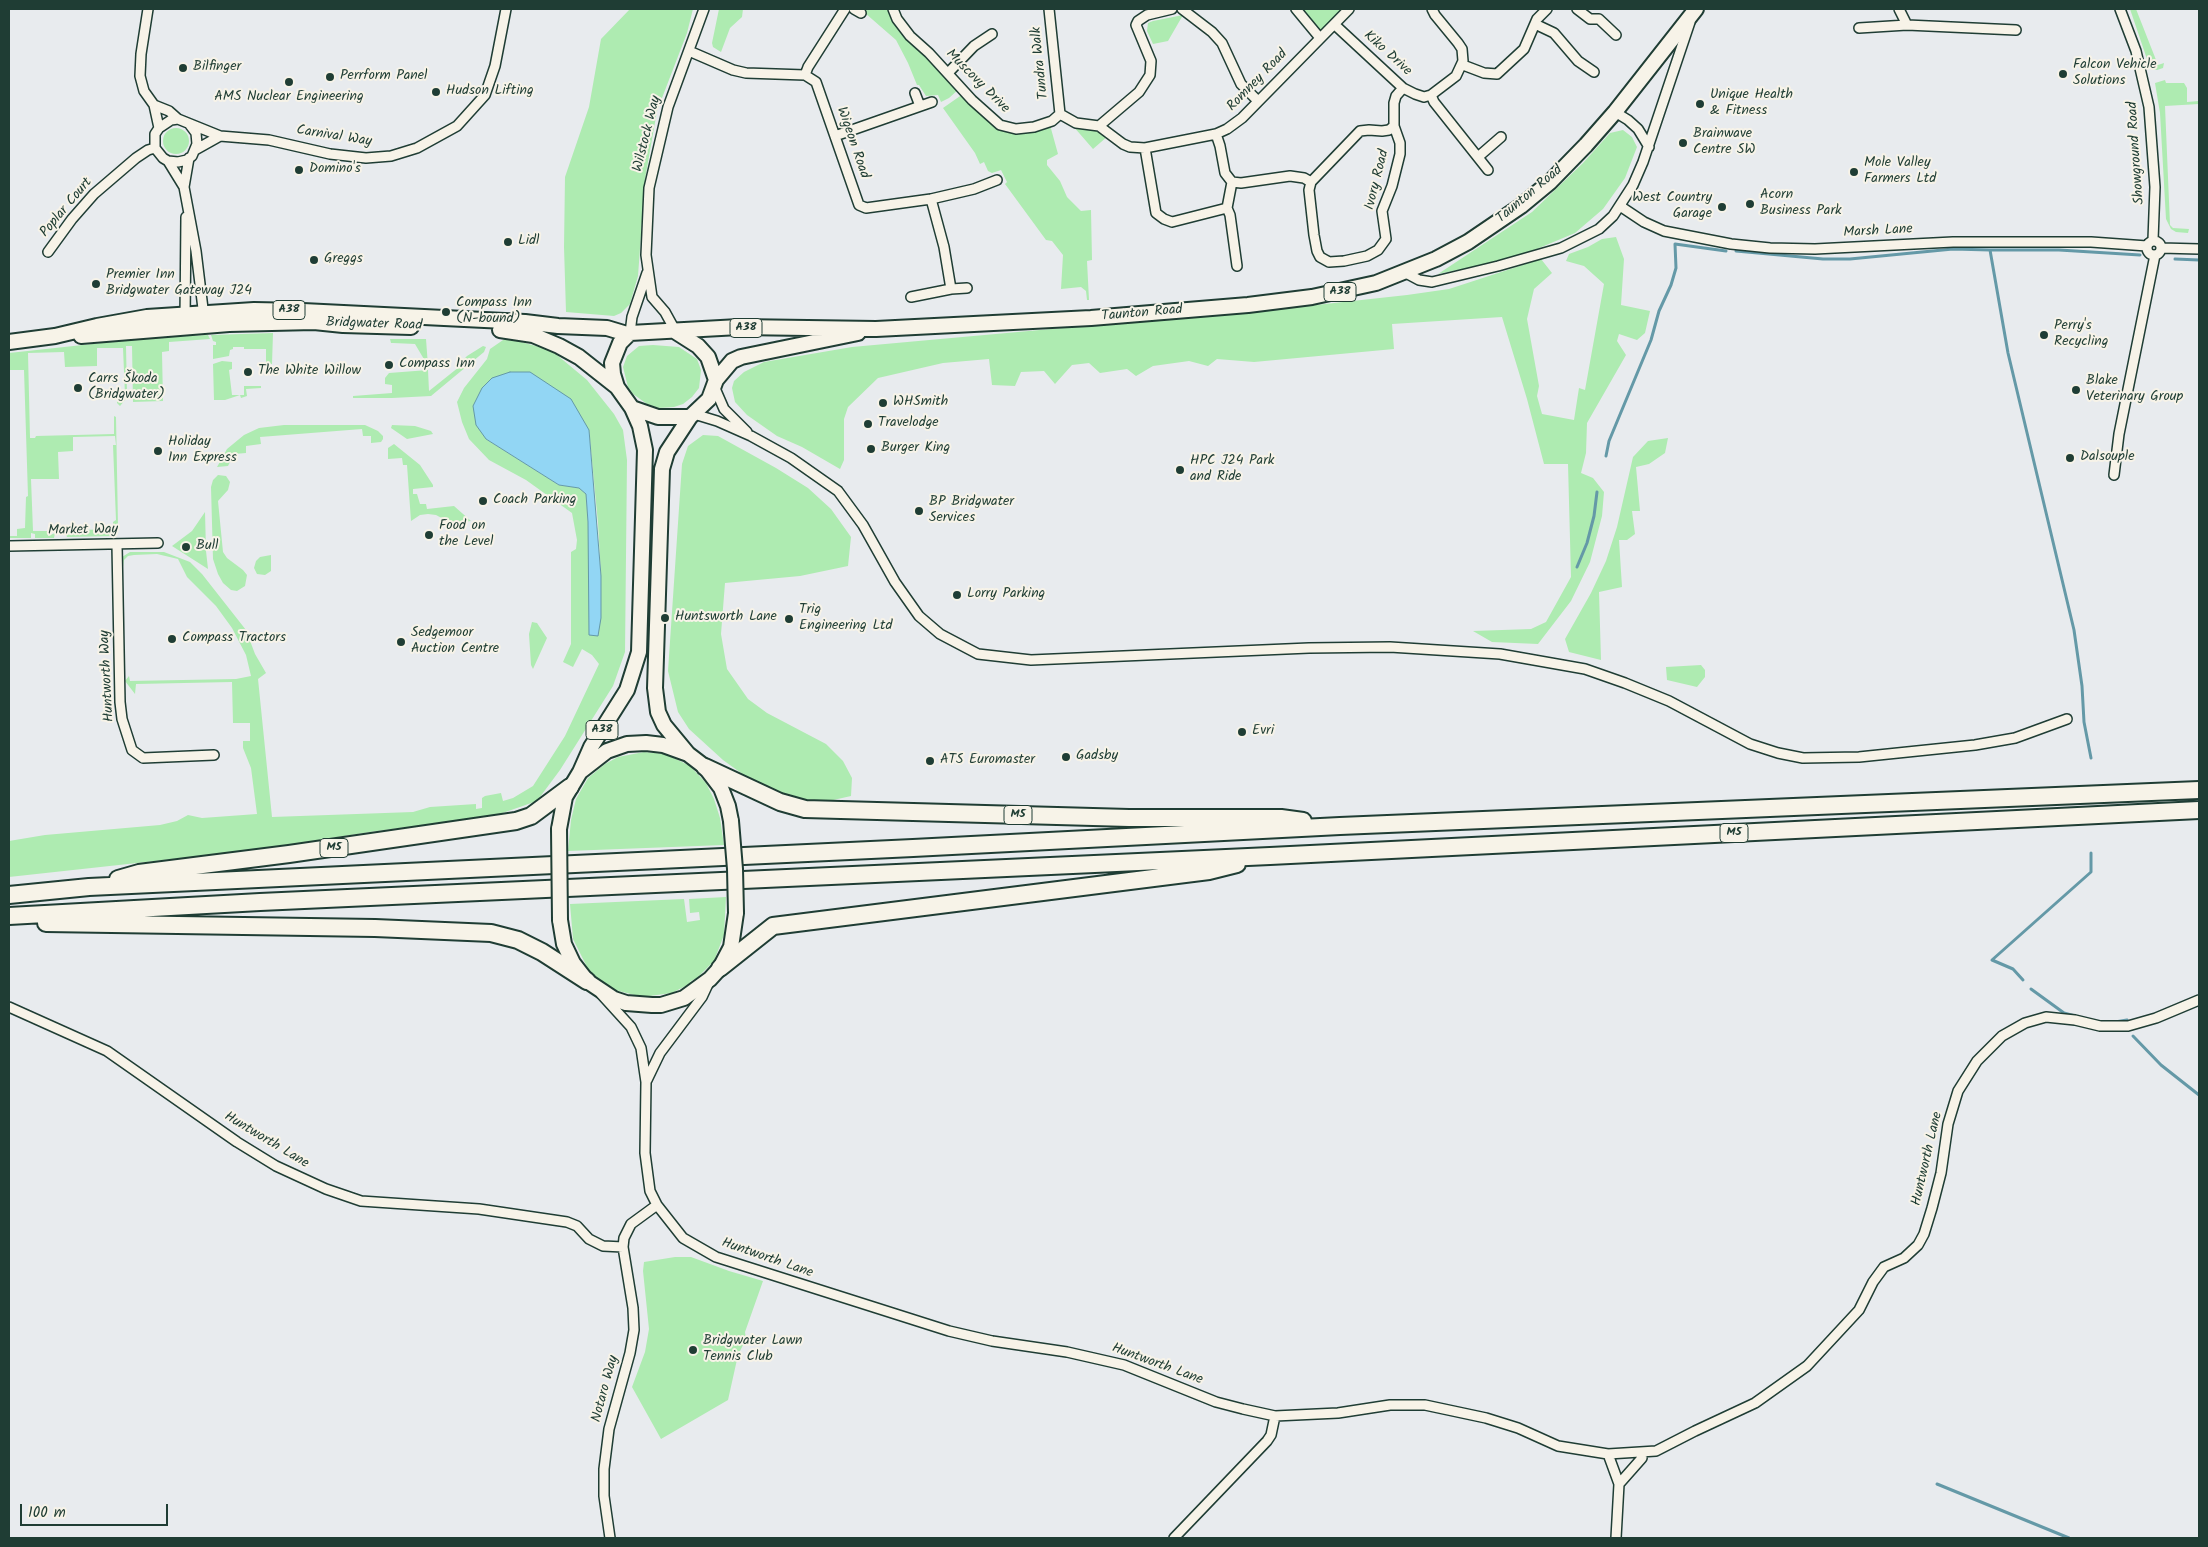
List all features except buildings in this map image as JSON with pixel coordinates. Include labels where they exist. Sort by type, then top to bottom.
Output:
[{"type":"highway","name":"M5","points":[[705,767],[780,802],[805,809],[1129,818],[1281,818],[1340,826]]},
{"type":"highway","name":"M5","points":[[89,887],[139,873],[289,854],[516,821],[531,816],[570,787]]},
{"type":"highway","name":"M5","points":[[9,895],[89,887],[903,849],[1340,826],[2196,790]]},
{"type":"highway","name":"M5","points":[[9,916],[260,902],[1270,856],[2198,810]]},
{"type":"highway","name":"M5","points":[[715,974],[773,926],[1209,870],[1270,856]]},
{"type":"highway","name":"M5","points":[[9,916],[54,924],[375,928],[491,933],[518,940],[542,952],[592,985]]},
{"type":"main road","name":"Taunton Road","points":[[676,332],[693,329],[739,328],[876,329],[1086,318],[1248,305],[1344,291],[1404,272],[1468,242],[1521,206],[1570,162],[1615,112],[1695,11]]},
{"type":"main road","name":"Bridgwater Road","points":[[9,342],[55,336],[147,317],[185,320],[303,310],[607,328],[628,333]]},
{"type":"main road","name":"Bridgwater Road","points":[[204,319],[314,322],[343,326],[510,330],[533,335],[559,346],[578,357],[617,387]]},
{"type":"main road","name":"Taunton Road","points":[[715,383],[732,361],[741,356],[829,340],[876,329]]},
{"type":"main road","name":"A38","points":[[580,772],[591,747],[627,690],[639,652],[644,450],[640,426],[632,408],[617,387],[613,374],[613,356],[628,333],[676,332]]},
{"type":"main road","points":[[676,332],[705,352],[713,369],[715,383]]},
{"type":"main road","name":"A38","points":[[688,754],[664,725],[658,712],[655,688],[662,469],[667,452],[692,416],[708,399],[715,383]]},
{"type":"main road","points":[[632,408],[658,417],[692,416]]},
{"type":"main road","points":[[646,742],[663,745],[688,754],[705,767],[721,788],[731,821],[735,869],[736,913],[731,947],[715,974],[697,990],[684,998],[661,1005],[626,1003],[592,985],[573,963],[564,944],[560,920],[559,829],[561,809],[570,787],[580,772],[607,751],[627,744],[646,742]]},
{"type":"street","points":[[148,9],[140,54],[140,76],[144,91],[154,105],[159,128],[154,141],[156,148],[163,158],[168,161],[178,162],[189,158],[196,150],[220,136]]},
{"type":"street","name":"Carnival Way","points":[[190,125],[220,136],[269,140],[330,154],[366,158],[391,156],[417,148],[457,126],[484,95],[495,66],[506,9]]},
{"type":"street","name":"Wilstock Way","points":[[676,332],[665,312],[652,297],[648,272],[647,218],[652,172],[668,107],[704,9]]},
{"type":"street","points":[[689,51],[740,71],[805,75],[808,67],[845,9]]},
{"type":"street","name":"Muscovy Drive","points":[[893,9],[910,36],[993,120],[1007,128],[1034,127],[1052,121],[1060,114]]},
{"type":"street","name":"Tundra Walk","points":[[1049,9],[1060,114]]},
{"type":"street","points":[[1099,126],[1139,92],[1150,75],[1151,61],[1136,26],[1138,21],[1147,15],[1172,9]]},
{"type":"street","points":[[1182,9],[1212,32],[1222,43],[1241,84],[1258,101]]},
{"type":"street","points":[[1296,9],[1320,38]]},
{"type":"street","name":"Romney Road","points":[[1060,114],[1076,123],[1099,126],[1130,147],[1145,148],[1216,134],[1234,125],[1349,9]]},
{"type":"street","points":[[1432,9],[1462,49],[1463,65],[1456,76],[1428,96],[1488,170]]},
{"type":"street","points":[[1463,65],[1484,73],[1497,74],[1524,49],[1535,24],[1547,9]]},
{"type":"street","points":[[1578,9],[1590,19],[1598,18],[1616,35]]},
{"type":"street","points":[[1899,9],[1907,25]]},
{"type":"street","name":"Showground Road","points":[[2120,9],[2136,51],[2149,107],[2155,187],[2150,243]]},
{"type":"street","name":"Taunton Road","points":[[1404,272],[1419,280],[1432,282],[1561,248],[1599,229],[1613,216],[1633,185],[1649,147],[1695,11]]},
{"type":"street","name":"Kiko Drive","points":[[1335,24],[1403,88],[1428,96]]},
{"type":"street","points":[[1535,24],[1554,33],[1578,61],[1594,72]]},
{"type":"street","points":[[1858,28],[1907,25],[2016,30]]},
{"type":"street","points":[[948,73],[974,46],[992,34]]},
{"type":"street","name":"Wigeon Road","points":[[805,75],[816,82],[819,88],[859,205],[866,208],[875,208],[931,199],[974,189],[997,180]]},
{"type":"street","points":[[1216,134],[1225,173],[1232,182],[1241,183],[1290,176],[1304,178],[1310,182],[1360,131],[1382,132],[1390,130],[1394,126],[1394,103],[1396,96],[1403,88]]},
{"type":"street","points":[[915,93],[920,106]]},
{"type":"street","points":[[835,136],[932,102]]},
{"type":"street","points":[[154,105],[190,125],[196,134],[196,150]]},
{"type":"street","points":[[1615,112],[1638,129],[1649,147]]},
{"type":"street","points":[[159,128],[171,120],[178,120]]},
{"type":"street","name":"Ivory Road","points":[[1310,182],[1309,190],[1314,235],[1320,257],[1329,262],[1344,261],[1367,256],[1378,250],[1386,240],[1382,211],[1392,186],[1400,154],[1400,143],[1394,126]]},
{"type":"street","points":[[1478,157],[1501,137]]},
{"type":"street","name":"Poplar Court","points":[[48,252],[72,219],[94,194],[136,158],[148,150],[156,148]]},
{"type":"street","points":[[1145,148],[1156,213],[1164,219],[1172,222],[1227,208]]},
{"type":"street","points":[[189,158],[184,187],[196,251],[204,319]]},
{"type":"street","points":[[168,161],[184,187]]},
{"type":"street","points":[[1232,182],[1227,208],[1230,215],[1237,266]]},
{"type":"street","points":[[185,320],[186,199]]},
{"type":"street","points":[[931,199],[944,247],[951,289]]},
{"type":"street","name":"Marsh Lane","points":[[1620,206],[1644,222],[1664,231],[1731,244],[1815,249],[1890,244],[2150,243]]},
{"type":"street","points":[[2114,474],[2119,434],[2158,251],[2160,243],[2150,243],[2148,252],[2158,251],[2199,249]]},
{"type":"street","name":"Wilstock Way","points":[[628,333],[648,272]]},
{"type":"street","points":[[911,297],[951,289],[967,288]]},
{"type":"street","points":[[715,383],[724,409],[751,436]]},
{"type":"street","points":[[692,416],[718,421],[751,436],[791,458],[838,491],[863,525],[895,582],[919,616],[940,634],[978,654],[1031,660],[1390,646],[1500,654],[1585,670],[1625,683],[1669,702],[1750,744],[1778,753],[1803,758],[1859,757],[1976,745],[2015,738],[2067,719]]},
{"type":"street","name":"Huntworth Way","points":[[117,544],[120,702],[122,719],[132,750],[143,758],[214,755]]},
{"type":"street","name":"Market Way","points":[[9,546],[158,544]]},
{"type":"street","name":"Huntworth Lane","points":[[646,1082],[660,1054],[702,997],[715,974]]},
{"type":"street","name":"Huntworth Lane","points":[[592,985],[631,1027],[638,1038],[644,1061],[646,1082],[646,1167],[650,1191],[657,1205],[683,1238],[716,1257],[949,1331],[992,1341],[1103,1359],[1124,1365],[1216,1402],[1275,1416],[1338,1413],[1390,1405],[1425,1405],[1486,1418],[1518,1428],[1558,1446],[1608,1454],[1656,1451],[1703,1426],[1755,1403],[1807,1366],[1859,1310],[1873,1282],[1884,1267],[1904,1258],[1918,1245],[1924,1234],[1932,1208],[1941,1173],[1948,1124],[1958,1092],[1977,1061],[2002,1036],[2025,1022],[2046,1017],[2074,1020],[2100,1026],[2128,1026],[2156,1018],[2199,1000]]},
{"type":"street","name":"Huntworth Lane","points":[[9,1007],[107,1051],[237,1142],[276,1166],[326,1190],[361,1201],[479,1208],[567,1222],[577,1226],[602,1246],[624,1247]]},
{"type":"street","points":[[624,1247],[624,1238],[631,1224],[657,1205]]},
{"type":"street","name":"Notaro Way","points":[[610,1538],[604,1496],[604,1469],[609,1429],[630,1353],[634,1330],[633,1308],[624,1247]]},
{"type":"street","points":[[1174,1538],[1267,1441],[1271,1435],[1275,1416]]},
{"type":"street","points":[[1619,1484],[1642,1458],[1642,1453]]},
{"type":"street","points":[[1608,1454],[1619,1484],[1616,1538]]},
{"type":"green space","points":[[630,9],[693,9],[687,33],[657,111],[645,179],[638,276],[630,304],[621,313],[614,316],[566,312],[564,247],[565,177],[589,107],[601,39]]},
{"type":"green space","points":[[719,9],[743,9],[742,17],[730,28],[721,52],[713,47],[712,43]]},
{"type":"green space","points":[[867,9],[890,9],[959,89],[941,102],[938,95],[926,96],[919,85],[917,85],[896,40],[865,13]]},
{"type":"green space","points":[[1296,9],[1349,9],[1320,38]]},
{"type":"green space","points":[[2130,9],[2136,9],[2158,65],[2164,63],[2163,68],[2157,70],[2150,68]]},
{"type":"green space","points":[[1183,15],[1168,41],[1153,44],[1147,31],[1148,23]]},
{"type":"green space","points":[[2165,80],[2166,83],[2184,83],[2187,88],[2187,102],[2199,101],[2199,104],[2165,106],[2170,225],[2173,228],[2189,229],[2188,233],[2176,232],[2171,229],[2166,219],[2160,113],[2155,83]]},
{"type":"green space","points":[[963,94],[998,126],[1050,125],[1058,154],[1047,160],[1047,165],[1060,181],[1067,197],[1081,211],[1091,210],[1092,260],[1087,261],[1089,300],[1087,300],[1086,291],[1081,287],[1061,289],[1063,255],[1052,241],[1046,240],[1005,184],[1007,182],[1001,170],[992,173],[988,171],[984,162],[980,164],[975,153],[943,108]]},
{"type":"green space","points":[[1073,126],[1104,131],[1108,136],[1093,149]]},
{"type":"green space","points":[[176,128],[185,132],[189,141],[185,150],[176,154],[167,150],[163,141],[167,132]]},
{"type":"green space","points":[[1623,130],[1632,137],[1637,147],[1625,178],[1603,209],[1575,233],[1532,251],[1438,274],[1532,212],[1583,163],[1610,133]]},
{"type":"green space","points":[[1616,237],[1624,259],[1621,305],[1650,311],[1645,333],[1637,340],[1619,334],[1617,341],[1626,355],[1587,423],[1586,453],[1581,473],[1593,478],[1604,492],[1602,516],[1590,562],[1571,601],[1538,644],[1492,642],[1473,631],[1531,629],[1546,622],[1571,577],[1568,464],[1544,464],[1527,399],[1502,317],[1392,324],[1394,349],[1254,362],[1217,359],[1208,366],[1189,361],[1153,366],[1136,376],[1127,369],[1100,373],[1089,363],[1072,365],[1055,384],[1044,371],[1021,372],[1015,386],[992,385],[989,359],[943,363],[878,378],[848,407],[844,419],[844,460],[840,469],[802,447],[777,436],[747,415],[735,402],[732,388],[734,381],[744,372],[764,362],[852,347],[1407,295],[1449,289],[1541,259],[1552,273],[1534,289],[1527,319],[1539,386],[1537,396],[1542,414],[1574,420],[1579,388],[1585,390],[1604,284],[1584,266],[1566,261],[1569,254],[1602,239]]},
{"type":"green space","points":[[273,333],[272,364],[266,364],[266,349],[244,349],[244,347],[233,347],[230,350],[229,356],[213,359],[213,345],[216,345],[216,342],[213,341],[211,335]]},
{"type":"green space","points":[[208,335],[210,339],[169,342],[169,351],[162,352],[163,401],[133,402],[132,346],[126,346],[127,394],[120,406],[117,403],[117,398],[125,395],[123,348],[97,348],[97,366],[65,367],[64,352],[28,353],[30,438],[35,438],[36,436],[114,434],[114,416],[116,417],[118,526],[113,536],[67,537],[66,534],[72,535],[72,530],[79,530],[79,535],[81,535],[81,530],[113,529],[113,522],[116,520],[113,445],[116,445],[115,436],[73,437],[73,451],[58,452],[59,479],[31,479],[33,531],[48,531],[48,536],[55,533],[54,538],[35,538],[35,534],[31,533],[31,538],[9,538],[9,536],[17,536],[17,529],[25,528],[26,497],[28,496],[24,370],[9,370],[9,353],[147,338]]},
{"type":"green space","points":[[506,338],[551,350],[587,380],[614,414],[623,430],[627,460],[625,652],[613,686],[560,770],[537,801],[494,816],[377,831],[247,851],[9,877],[9,841],[45,835],[160,825],[177,821],[188,815],[202,818],[257,814],[251,768],[243,748],[243,741],[250,741],[250,723],[233,723],[232,682],[136,684],[135,694],[125,681],[129,676],[130,681],[236,679],[251,676],[246,655],[232,628],[216,606],[187,577],[178,559],[157,554],[134,555],[128,556],[124,560],[123,567],[120,567],[122,557],[130,552],[164,552],[190,562],[202,574],[246,630],[255,654],[266,673],[258,679],[272,817],[413,812],[430,807],[476,804],[476,809],[482,808],[482,798],[485,796],[501,793],[503,801],[513,798],[533,786],[565,736],[599,664],[592,655],[582,649],[573,667],[563,662],[571,644],[571,552],[576,549],[577,540],[572,513],[526,480],[489,460],[469,439],[462,422],[457,402],[464,388],[487,359],[490,349]],"holes":[[[589,430],[601,576],[588,522],[586,494],[580,488],[559,485],[486,439]]]},
{"type":"green space","points":[[390,339],[426,339],[428,366],[415,344],[391,343]]},
{"type":"green space","points":[[483,346],[486,347],[484,352],[431,396],[353,398],[353,396],[392,393],[392,385],[385,384],[385,378],[389,373],[428,370],[429,391],[464,363],[464,359],[467,356]]},
{"type":"green space","points":[[639,346],[679,347],[697,359],[701,370],[699,388],[683,404],[659,408],[647,404],[633,394],[628,387],[623,367],[627,356]]},
{"type":"green space","points":[[222,361],[232,362],[232,369],[229,370],[232,395],[240,395],[225,400],[214,400],[213,364]]},
{"type":"green space","points":[[244,386],[261,386],[261,388],[246,389],[247,396],[241,398],[240,395],[244,395]]},
{"type":"green space","points":[[284,425],[365,425],[378,431],[383,436],[383,439],[381,442],[371,443],[371,436],[363,436],[362,429],[260,437],[261,444],[246,446],[246,453],[234,454],[228,466],[217,467],[227,449],[244,435],[259,428]]},
{"type":"green space","points":[[392,425],[415,426],[431,431],[433,434],[407,439],[391,428]]},
{"type":"green space","points":[[703,435],[718,436],[808,488],[831,509],[851,537],[848,566],[800,576],[725,583],[721,634],[727,669],[748,699],[767,713],[826,744],[843,761],[852,778],[851,796],[820,803],[787,801],[766,791],[723,760],[689,729],[678,712],[668,671],[682,464],[688,446]]},
{"type":"green space","points":[[1668,438],[1665,453],[1649,464],[1636,467],[1640,511],[1632,511],[1635,534],[1627,540],[1619,540],[1622,587],[1599,592],[1601,660],[1569,652],[1565,639],[1591,593],[1606,561],[1617,527],[1633,457],[1648,441]]},
{"type":"green space","points":[[394,444],[420,465],[433,485],[433,487],[413,489],[413,494],[417,494],[420,504],[426,504],[427,509],[454,506],[471,521],[451,523],[436,515],[428,514],[420,515],[411,521],[407,465],[403,465],[402,458],[388,459],[388,448]]},
{"type":"green space","points":[[218,475],[226,476],[230,482],[228,490],[218,501],[223,552],[227,558],[247,575],[245,586],[237,591],[231,590],[223,583],[213,559],[211,487],[213,480]]},
{"type":"green space","points":[[205,512],[208,569],[172,546],[192,531]]},
{"type":"green space","points":[[271,555],[271,571],[265,575],[257,574],[254,568],[256,561],[260,557]]},
{"type":"green space","points":[[532,622],[537,623],[547,638],[533,669],[531,665],[529,634]]},
{"type":"green space","points":[[1701,665],[1705,670],[1705,677],[1697,687],[1667,680],[1666,667]]},
{"type":"green space","points":[[644,752],[666,754],[690,766],[706,783],[720,818],[724,845],[568,851],[571,820],[576,799],[588,778],[605,764],[618,757]]},
{"type":"green space","points":[[726,897],[724,935],[714,961],[697,978],[689,982],[695,981],[672,993],[642,997],[615,990],[596,978],[588,969],[573,939],[570,904],[684,899],[687,922],[700,920],[699,912],[690,913],[689,899]]},
{"type":"green space","name":"Bridgwater Lawn Tennis Club","points":[[675,1257],[691,1257],[763,1281],[745,1332],[746,1339],[738,1355],[728,1400],[661,1439],[632,1387],[645,1352],[649,1329],[643,1271],[644,1262]]},
{"type":"water","points":[[510,372],[530,372],[571,399],[589,430],[601,576],[601,618],[598,636],[589,635],[586,494],[579,488],[559,485],[486,439],[476,425],[473,406],[482,388],[492,378]]},
{"type":"waterway","points":[[1606,456],[1609,441],[1651,340],[1659,311],[1671,285],[1676,268],[1675,244],[1726,251]]},
{"type":"waterway","points":[[1736,251],[1823,259],[1850,259],[1953,249],[1990,250],[2008,353],[2074,630],[2082,686],[2084,722],[2091,758]]},
{"type":"waterway","points":[[1990,250],[2059,250],[2140,255]]},
{"type":"waterway","points":[[2175,259],[2199,260]]},
{"type":"waterway","points":[[1577,567],[1587,543],[1594,516],[1597,492]]},
{"type":"waterway","points":[[2023,980],[2013,969],[1992,960],[2091,872],[2091,853]]},
{"type":"waterway","points":[[2031,989],[2064,1013],[2075,1016]]},
{"type":"waterway","points":[[2115,1022],[2127,1020]]},
{"type":"waterway","points":[[2133,1036],[2161,1065],[2199,1095]]},
{"type":"waterway","points":[[1937,1484],[2069,1538]]},
{"type":"place","name":"Bilfinger","points":[[183,68]]},
{"type":"place","name":"Falcon Vehicle Solutions","points":[[2063,74]]},
{"type":"place","name":"Perrform Panel","points":[[330,77]]},
{"type":"place","name":"AMS Nuclear Engineering","points":[[289,82]]},
{"type":"place","name":"Hudson Lifting","points":[[436,92]]},
{"type":"place","name":"Unique Health & Fitness","points":[[1700,104]]},
{"type":"place","name":"Brainwave Centre SW","points":[[1683,143]]},
{"type":"place","name":"Domino's","points":[[299,170]]},
{"type":"place","name":"Mole Valley Farmers Ltd","points":[[1854,172]]},
{"type":"place","name":"Acorn Business Park","points":[[1750,204]]},
{"type":"place","name":"West Country Garage","points":[[1722,207]]},
{"type":"place","name":"Lidl","points":[[508,242]]},
{"type":"place","name":"Greggs","points":[[314,260]]},
{"type":"place","name":"Premier Inn Bridgwater Gateway J24","points":[[96,284]]},
{"type":"place","name":"Compass Inn (N-bound)","points":[[446,312]]},
{"type":"place","name":"Perry's Recycling","points":[[2044,335]]},
{"type":"place","name":"Compass Inn","points":[[389,365]]},
{"type":"place","name":"The White Willow","points":[[248,372]]},
{"type":"place","name":"Carrs Škoda (Bridgwater)","points":[[78,388]]},
{"type":"place","name":"Blake Veterinary Group","points":[[2076,390]]},
{"type":"place","name":"WHSmith","points":[[883,403]]},
{"type":"place","name":"Travelodge","points":[[868,424]]},
{"type":"place","name":"Burger King","points":[[871,449]]},
{"type":"place","name":"Holiday Inn Express","points":[[158,451]]},
{"type":"place","name":"Dalsouple","points":[[2070,458]]},
{"type":"place","name":"HPC J24 Park and Ride","points":[[1180,470]]},
{"type":"place","name":"Coach Parking","points":[[483,501]]},
{"type":"place","name":"BP Bridgwater Services","points":[[919,511]]},
{"type":"place","name":"Food on the Level","points":[[429,535]]},
{"type":"place","name":"Bull","points":[[186,547]]},
{"type":"place","name":"Lorry Parking","points":[[957,595]]},
{"type":"place","name":"Huntsworth Lane","points":[[665,618]]},
{"type":"place","name":"Trig Engineering Ltd","points":[[789,619]]},
{"type":"place","name":"Compass Tractors","points":[[172,639]]},
{"type":"place","name":"Sedgemoor Auction Centre","points":[[401,642]]},
{"type":"place","name":"Evri","points":[[1242,732]]},
{"type":"place","name":"Gadsby","points":[[1066,757]]},
{"type":"place","name":"ATS Euromaster","points":[[930,761]]},
{"type":"place","name":"Bridgwater Lawn Tennis Club","points":[[693,1350]]}]
